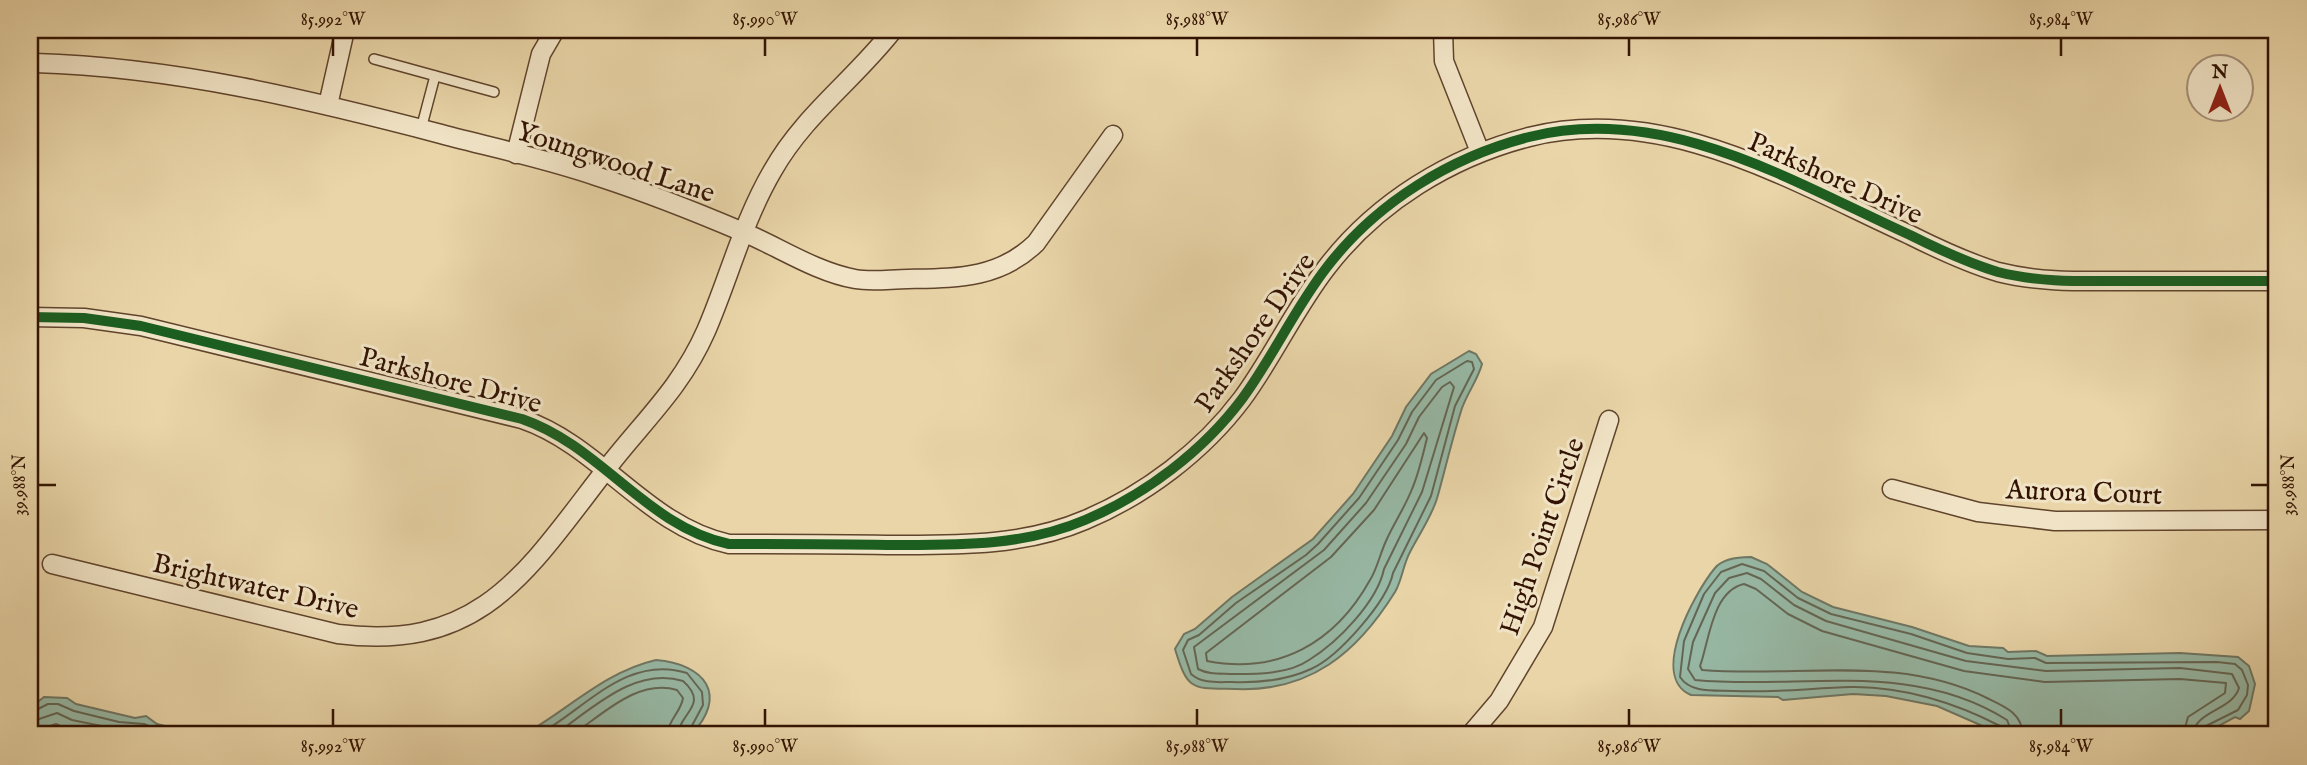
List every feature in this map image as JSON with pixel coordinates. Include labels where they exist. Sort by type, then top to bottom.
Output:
[{"type":"street","points":[[328,105],[345,30]]},
{"type":"street","points":[[516,154],[541,54],[555,30]]},
{"type":"street","name":"Brightwater Drive","points":[[52,564],[338,634],[376,639],[424,633],[470,616],[514,583],[573,515],[605,471],[663,405],[694,354],[742,231],[790,143],[893,30]]},
{"type":"street","points":[[1443,30],[1444,61],[1480,152]]},
{"type":"street","name":"Youngwood Lane","points":[[35,63],[161,72],[328,105],[596,175],[742,231],[858,280],[965,278],[989,273],[1022,256],[1036,243],[1113,135]]},
{"type":"street","name":"Parkshore Drive","points":[[30,317],[84,318],[141,326],[481,407],[532,422],[563,436],[653,510],[701,538],[729,544],[970,545],[1022,539],[1083,521],[1130,498],[1191,454],[1241,400],[1327,266],[1367,222],[1432,175],[1480,152],[1533,136],[1592,128],[1653,134],[1706,144],[1947,253],[1999,272],[2055,281],[2277,281]]},
{"type":"street","name":"High Point Circle","points":[[1470,735],[1499,701],[1543,627],[1609,420]]},
{"type":"street","name":"Aurora Court","points":[[1892,489],[1978,512],[2054,521],[2277,520]]},
{"type":"lane","points":[[374,60],[494,92]]},
{"type":"lane","points":[[421,129],[435,76]]},
{"type":"water","points":[[1469,351],[1476,354],[1482,364],[1462,408],[1436,502],[1408,557],[1395,592],[1365,633],[1329,664],[1309,676],[1287,684],[1263,688],[1210,688],[1194,685],[1188,680],[1175,649],[1184,634],[1195,629],[1232,597],[1313,539],[1353,494],[1392,436],[1406,407],[1431,374]]},
{"type":"water","points":[[1751,557],[1767,564],[1802,592],[1833,607],[1912,627],[1969,646],[2003,648],[2008,652],[2036,651],[2047,656],[2180,653],[2238,657],[2249,666],[2255,684],[2249,711],[2240,719],[2235,717],[2202,735],[2003,735],[1937,706],[1886,696],[1853,694],[1783,700],[1778,697],[1691,695],[1679,685],[1674,671],[1674,653],[1687,614],[1706,580],[1718,565],[1732,559]]},
{"type":"water","points":[[656,660],[687,668],[699,675],[706,684],[710,695],[708,707],[691,735],[523,735],[603,682]]},
{"type":"water","points":[[44,697],[67,698],[76,704],[135,718],[146,716],[157,724],[201,735],[34,735],[30,733],[30,708]]},
{"type":"cycle path","points":[[30,317],[84,318],[141,326],[522,419],[550,431],[576,447],[673,521],[700,535],[729,544],[937,545],[1012,540],[1061,529],[1107,510],[1151,484],[1191,454],[1227,418],[1253,383],[1315,283],[1369,222],[1417,185],[1444,170],[1500,146],[1529,137],[1580,129],[1629,130],[1678,139],[1773,171],[1953,255],[2014,276],[2080,281],[2277,281]]}]
